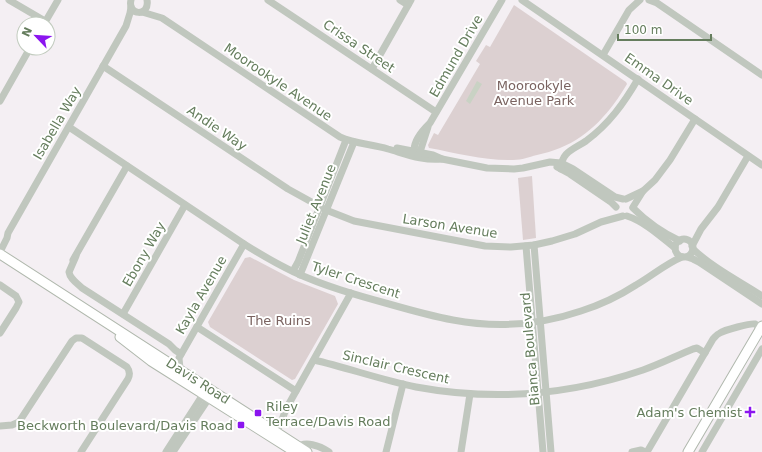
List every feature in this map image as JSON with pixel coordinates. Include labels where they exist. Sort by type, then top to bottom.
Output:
[{"type":"main road","name":"Davis Road","points":[[0,253],[87,311],[144,355],[209,393],[272,433],[295,450],[307,452]]},
{"type":"main road","name":"Davis Road","points":[[87,311],[104,320],[164,359],[209,393]]},
{"type":"main road","points":[[688,452],[761,327]]},
{"type":"street","points":[[9,0],[35,16]]},
{"type":"street","points":[[49,16],[58,0]]},
{"type":"street","name":"Crissa Street","points":[[268,0],[436,112]]},
{"type":"street","points":[[372,69],[410,3],[400,0]]},
{"type":"street","name":"Edmund Drive","points":[[416,153],[436,112],[502,0]]},
{"type":"street","name":"Emma Drive","points":[[522,0],[762,165]]},
{"type":"street","points":[[603,55],[629,10],[632,0]]},
{"type":"street","points":[[629,10],[640,0]]},
{"type":"street","points":[[649,0],[656,1],[762,75]]},
{"type":"street","name":"Isabella Way","points":[[126,26],[147,8],[147,1]]},
{"type":"street","name":"Moorookyle Avenue","points":[[147,1],[162,18],[346,140],[397,152],[416,153],[432,160],[442,159],[496,169],[524,168],[542,164],[555,167],[563,165],[615,197],[625,199]]},
{"type":"street","name":"Isabella Way","points":[[0,242],[8,232],[126,26],[130,14],[130,3]]},
{"type":"street","name":"Moorookyle Avenue","points":[[130,3],[135,12],[142,12],[162,18]]},
{"type":"street","points":[[0,101],[25,56]]},
{"type":"street","name":"Andie Way","points":[[103,66],[274,180],[319,206]]},
{"type":"street","points":[[563,165],[565,155],[568,152],[598,131],[610,119],[622,105],[638,79]]},
{"type":"street","points":[[624,216],[630,214],[643,191],[655,180],[670,160],[695,119]]},
{"type":"street","name":"Tyler Crescent","points":[[69,127],[262,256],[300,275],[324,284],[425,314],[454,320],[491,324],[537,322],[581,311],[608,300],[636,285],[665,265],[685,257]]},
{"type":"street","name":"Juliet Avenue","points":[[293,271],[298,262],[346,140]]},
{"type":"street","name":"Juliet Avenue","points":[[300,275],[354,142]]},
{"type":"street","points":[[685,257],[691,254],[692,248],[701,229],[718,207],[748,156]]},
{"type":"street","name":"Moorookyle Avenue","points":[[563,165],[570,174],[603,196],[616,208]]},
{"type":"street","points":[[127,166],[76,256],[70,270],[70,275],[72,279],[82,288],[169,344],[180,356],[180,370]]},
{"type":"street","points":[[643,191],[618,203],[616,208],[618,213],[638,220],[664,238],[675,249],[678,256],[700,262],[762,304]]},
{"type":"street","points":[[625,199],[630,201],[633,207],[645,219],[674,238],[691,243],[692,248],[703,258],[762,296]]},
{"type":"street","name":"Ebony Way","points":[[123,314],[185,205]]},
{"type":"street","name":"Larson Avenue","points":[[319,206],[354,220],[444,239],[485,246],[511,247],[530,246],[552,241],[575,234],[601,222],[624,216]]},
{"type":"street","name":"Larson Avenue","points":[[601,222],[616,208]]},
{"type":"street","points":[[675,249],[676,243],[701,229]]},
{"type":"street","name":"Isabella Way","points":[[0,253],[7,238],[8,232]]},
{"type":"street","name":"Kayla Avenue","points":[[180,356],[244,244]]},
{"type":"street","name":"Bianca Boulevard","points":[[530,246],[542,393],[543,452]]},
{"type":"street","name":"Tyler Crescent","points":[[665,265],[675,249]]},
{"type":"street","points":[[0,285],[16,296],[18,300],[16,308],[0,333]]},
{"type":"street","points":[[272,433],[351,293]]},
{"type":"street","points":[[632,452],[638,450],[646,452],[713,339],[720,332],[751,324],[761,327]]},
{"type":"street","points":[[197,327],[296,391]]},
{"type":"street","points":[[0,426],[12,426],[19,422],[72,341],[76,338],[83,339],[124,365],[130,375],[81,452]]},
{"type":"street","points":[[169,344],[186,347]]},
{"type":"street","name":"Sinclair Crescent","points":[[314,360],[403,384],[470,394],[496,395],[542,393],[587,386],[644,370],[674,358],[693,348],[697,348],[705,353]]},
{"type":"street","points":[[702,452],[762,349]]},
{"type":"street","points":[[164,359],[174,360],[180,356]]},
{"type":"street","points":[[386,452],[403,384]]},
{"type":"street","points":[[166,452],[209,393]]},
{"type":"street","points":[[173,452],[209,393]]},
{"type":"street","name":"Bianca Boulevard","points":[[542,393],[551,452]]},
{"type":"street","points":[[461,452],[470,394]]},
{"type":"street","points":[[295,450],[300,444],[313,445],[329,452]]},
{"type":"green space","name":"Moorookyle Avenue Park","points":[[514,5],[627,84],[614,104],[599,122],[581,137],[552,151],[520,160],[502,160],[429,148],[428,145],[434,133],[438,135],[480,64],[476,61],[486,45],[490,47]]},
{"type":"green space","points":[[532,176],[536,238],[523,240],[518,178]]},
{"type":"green space","name":"The Ruins","points":[[250,257],[294,280],[335,296],[338,304],[295,379],[292,380],[210,327],[208,322],[245,258]]},
{"type":"shaded area","points":[[477,81],[482,84],[470,104],[466,101]]},
{"type":"place","name":"Adam's Chemist","points":[[750,412]]},
{"type":"place","name":"Riley Terrace/Davis Road","points":[[258,413]]},
{"type":"place","name":"Beckworth Boulevard/Davis Road","points":[[241,425]]}]
